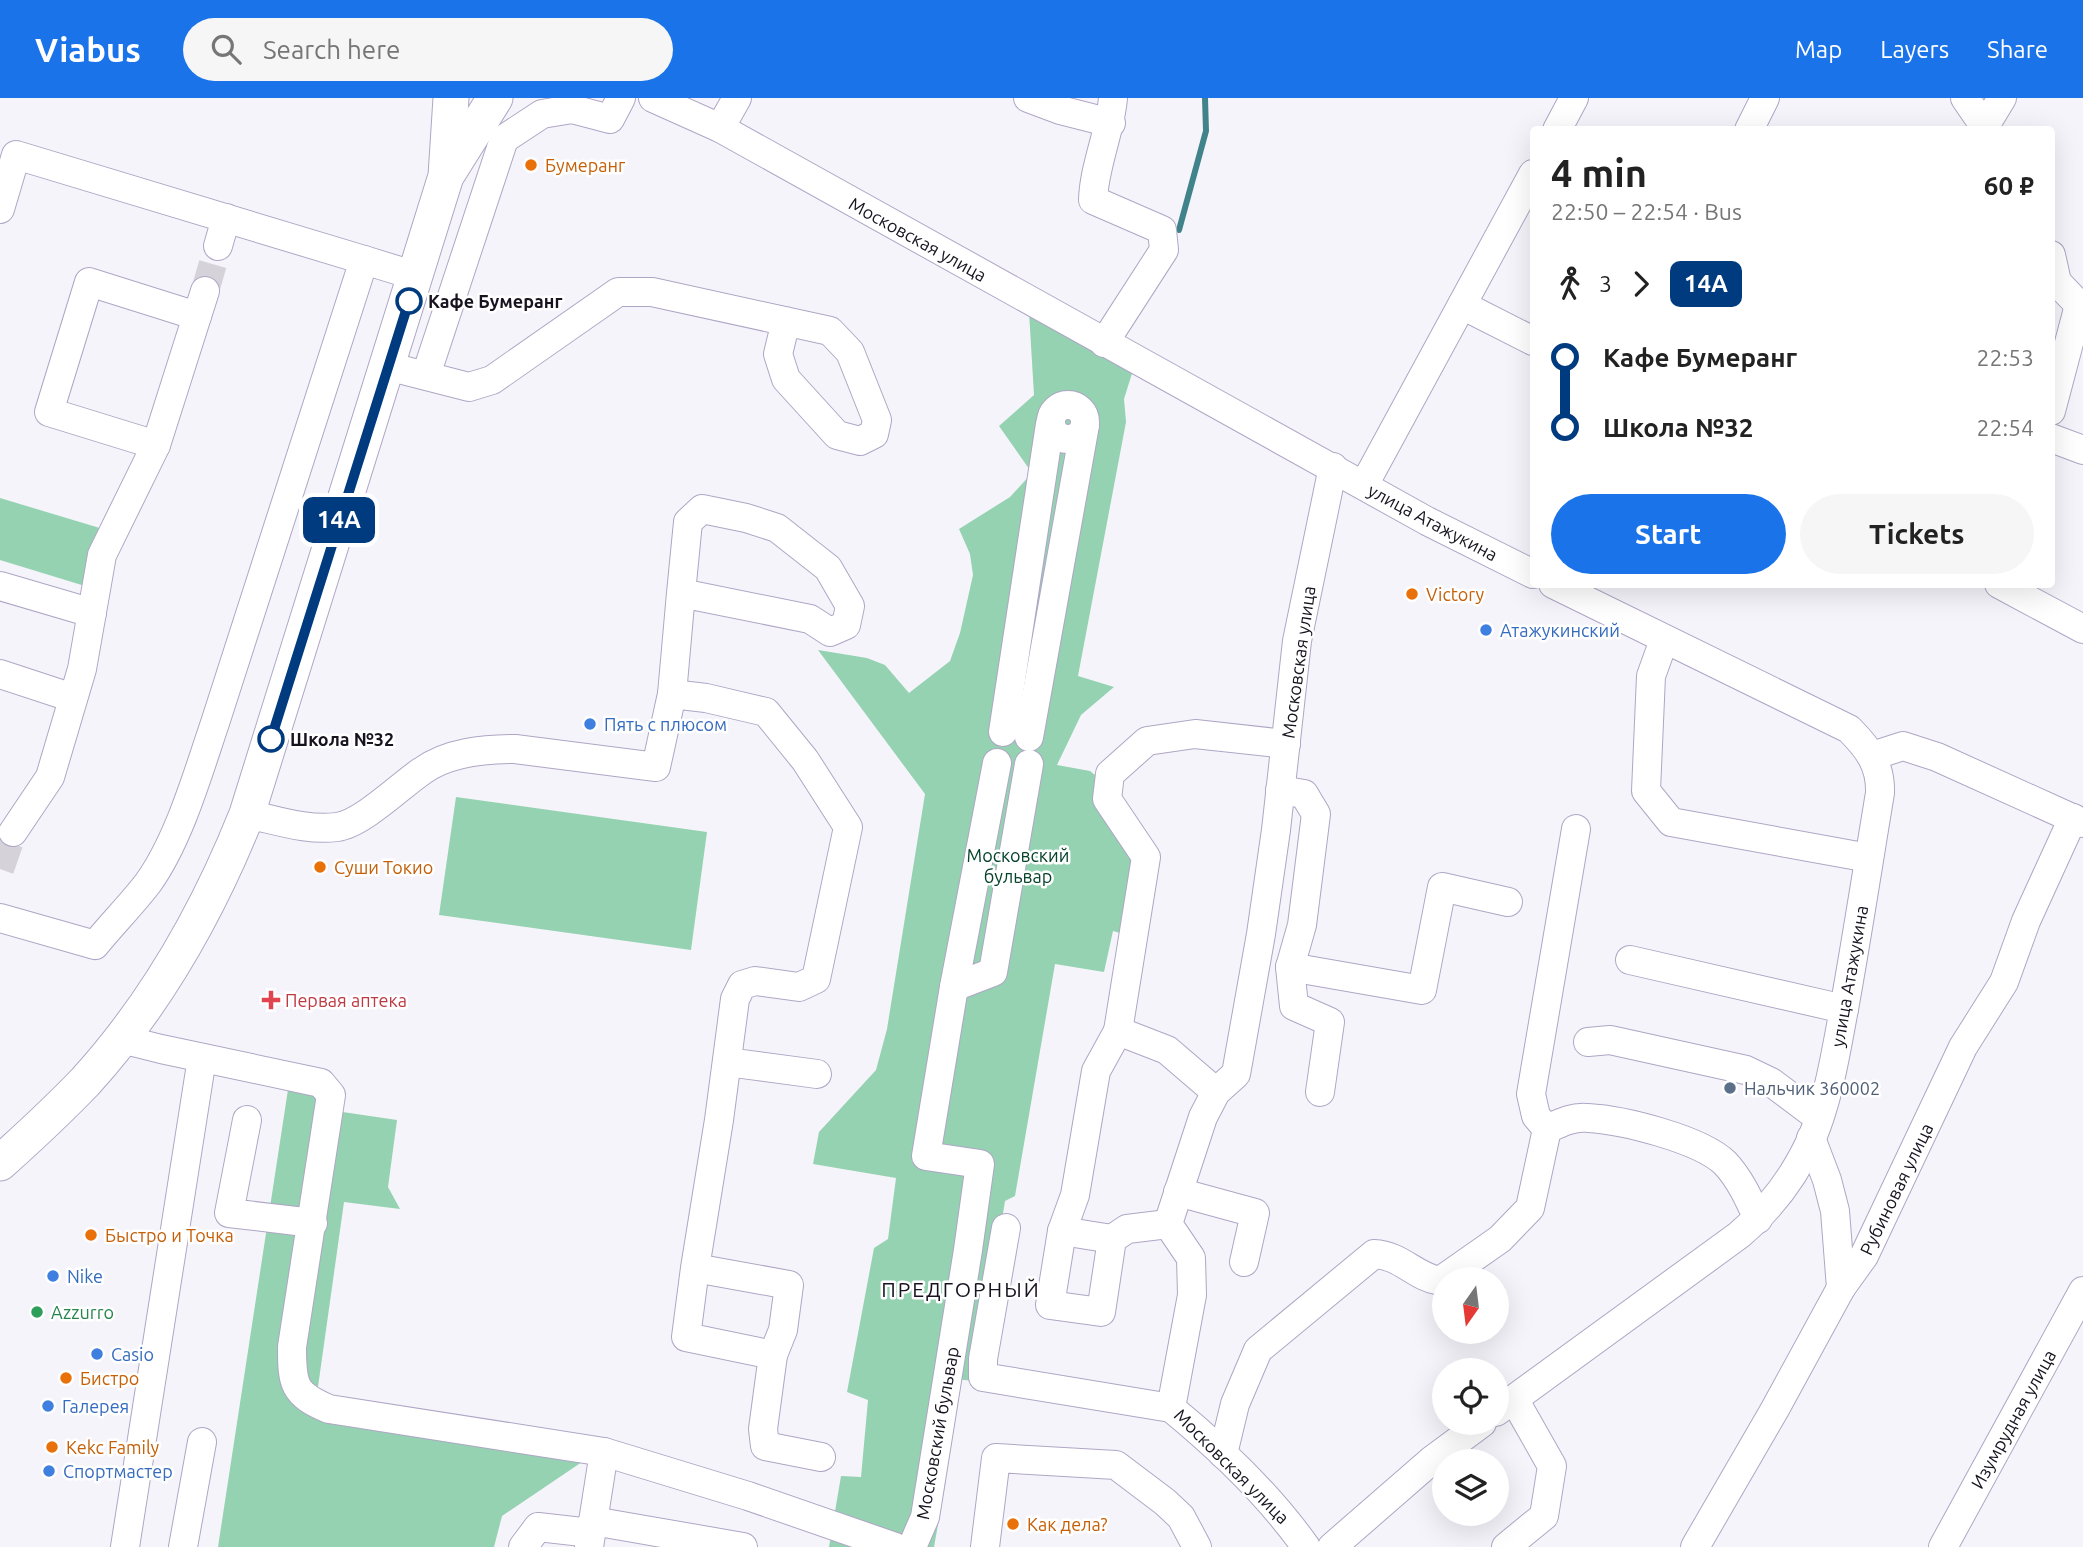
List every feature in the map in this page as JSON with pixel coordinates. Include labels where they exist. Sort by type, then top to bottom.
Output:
[{"type":"main road","points":[[0,1163],[64,1103],[121,1039],[150,1000],[201,917],[226,868],[247,814],[446,176],[451,98]]},
{"type":"main road","points":[[446,176],[495,98]]},
{"type":"street","points":[[426,375],[504,139],[542,114],[572,109],[610,119],[621,98]]},
{"type":"street","name":"Московская улица","points":[[653,98],[720,128],[1333,467],[1297,641],[1261,934],[1236,1074],[1216,1092],[1203,1117],[1168,1224],[1191,1258],[1192,1295],[1171,1408],[1223,1454],[1287,1520],[1306,1547]]},
{"type":"street","points":[[720,128],[737,98]]},
{"type":"street","points":[[1028,98],[1060,110],[1112,111],[1094,183],[1093,200],[1162,230],[1164,250],[1104,342]]},
{"type":"street","points":[[1559,126],[1574,98]]},
{"type":"street","points":[[1751,126],[1765,98]]},
{"type":"street","points":[[1965,98],[1985,126]]},
{"type":"street","points":[[1987,126],[2002,98]]},
{"type":"street","points":[[0,209],[16,155],[416,276]]},
{"type":"street","points":[[1364,485],[1530,179]]},
{"type":"street","points":[[218,246],[226,218]]},
{"type":"street","points":[[0,918],[94,945],[149,881],[169,844],[191,793],[364,260]]},
{"type":"street","points":[[2055,273],[2057,282],[2081,304],[2055,397]]},
{"type":"street","points":[[11,825],[50,778],[82,669],[102,555],[156,445],[201,304],[89,282],[49,412],[156,445]]},
{"type":"street","points":[[387,366],[469,387],[492,380],[618,292],[652,292],[786,321]]},
{"type":"street","points":[[1462,304],[1530,339]]},
{"type":"street","points":[[954,988],[993,972],[1021,745],[1056,386]]},
{"type":"street","points":[[1021,745],[1091,393]]},
{"type":"street","points":[[1051,419],[1054,433],[1065,440],[1078,436],[1085,425]]},
{"type":"street","points":[[2055,440],[2083,450]]},
{"type":"street","name":"улица Атажукина","points":[[1333,467],[1427,521],[1530,572]]},
{"type":"street","points":[[247,814],[311,827],[340,827],[389,797],[424,769],[457,754],[492,749],[515,749],[656,767],[672,694],[681,593],[688,522],[702,509],[777,528],[828,568],[850,606],[846,625],[830,632],[810,619],[681,593]]},
{"type":"street","points":[[0,586],[92,613]]},
{"type":"street","name":"улица Атажукина","points":[[1509,1402],[1739,1235],[1758,1219],[1788,1181],[1815,1128],[1844,1009],[1881,778],[1872,756],[1849,729],[1561,588]]},
{"type":"street","points":[[2006,588],[2083,629]]},
{"type":"street","points":[[1664,640],[1651,676],[1646,791],[1671,821],[1869,858]]},
{"type":"street","points":[[0,674],[73,698]]},
{"type":"street","points":[[672,694],[706,698],[766,712],[805,760],[849,827],[816,979],[799,988],[755,981],[742,985],[736,999],[695,1268],[686,1337],[773,1355]]},
{"type":"street","points":[[1112,1239],[1101,1312],[1050,1304],[1062,1231],[1075,1195],[1097,1070],[1118,1031],[1146,857],[1107,799],[1110,774],[1147,741],[1195,734],[1286,744]]},
{"type":"street","name":"Московский бульвар","points":[[911,1547],[912,1512],[933,1423],[961,1250],[967,1163],[926,1156],[954,988],[997,763],[993,750],[998,737],[1021,745]]},
{"type":"street","points":[[1872,756],[1903,746],[1937,757],[2078,821]]},
{"type":"street","points":[[1280,790],[1304,794],[1317,814],[1302,925],[1290,967],[1294,1006],[1331,1022],[1320,1092]]},
{"type":"street","name":"Рубиновая улица","points":[[1695,1547],[1841,1288],[1864,1256],[1963,1047],[2004,982],[2026,921],[2078,821]]},
{"type":"street","points":[[1547,1129],[1536,1116],[1531,1094],[1576,829]]},
{"type":"street","points":[[1290,967],[1422,990],[1441,887],[1508,902]]},
{"type":"street","points":[[1630,960],[1844,1009]]},
{"type":"street","points":[[1118,1031],[1167,1050],[1216,1092]]},
{"type":"street","points":[[121,1039],[321,1083],[331,1095],[292,1347],[292,1376],[298,1391],[310,1401],[329,1409],[604,1452],[748,1496],[895,1547]]},
{"type":"street","points":[[1588,1042],[1610,1040],[1746,1070],[1771,1082],[1815,1128],[1835,1211],[1841,1288]]},
{"type":"street","points":[[125,1547],[202,1058]]},
{"type":"street","points":[[727,1062],[817,1074]]},
{"type":"street","points":[[1547,1129],[1569,1120],[1586,1117],[1651,1130],[1699,1146],[1724,1162],[1742,1185],[1758,1219]]},
{"type":"street","points":[[247,1121],[229,1213],[313,1223]]},
{"type":"street","points":[[1223,1454],[1235,1404],[1258,1350],[1374,1254],[1385,1254],[1398,1259],[1430,1279],[1440,1281],[1500,1239],[1530,1208],[1547,1129]]},
{"type":"street","points":[[1178,1192],[1255,1213],[1244,1262]]},
{"type":"street","points":[[1062,1231],[1112,1239],[1126,1229],[1168,1224]]},
{"type":"street","points":[[1006,1228],[983,1359],[983,1377],[1171,1408]]},
{"type":"street","points":[[695,1268],[789,1285],[783,1330],[773,1355],[763,1429],[765,1446],[821,1457]]},
{"type":"street","name":"Изумрудная улица","points":[[1943,1547],[2083,1291]]},
{"type":"street","points":[[1506,1547],[1544,1516],[1552,1466],[1509,1410]]},
{"type":"street","points":[[1332,1547],[1432,1460],[1466,1435]]},
{"type":"street","points":[[183,1547],[202,1442]]},
{"type":"street","points":[[591,1534],[604,1452]]},
{"type":"street","points":[[985,1547],[996,1458],[1116,1465],[1181,1517],[1197,1547]]},
{"type":"street","points":[[523,1547],[538,1527],[743,1547]]},
{"type":"green space","name":"Московский бульвар","points":[[1029,312],[1134,367],[1124,399],[1126,422],[1078,676],[1114,687],[1081,715],[1057,765],[1090,771],[1105,783],[1148,868],[1141,939],[1113,931],[1104,972],[1055,964],[1015,1196],[1005,1201],[976,1381],[953,1379],[937,1479],[946,1480],[934,1547],[829,1547],[841,1476],[861,1477],[868,1400],[847,1392],[874,1248],[888,1239],[896,1178],[813,1164],[819,1132],[876,1070],[887,1029],[925,794],[818,650],[867,658],[885,665],[909,693],[950,661],[960,633],[973,575],[970,554],[959,529],[1010,497],[1032,473],[999,426],[1034,395]]},
{"type":"green space","points":[[0,498],[103,529],[85,586],[0,560]]},
{"type":"green space","points":[[456,797],[707,832],[691,950],[439,915]]},
{"type":"green space","points":[[289,1083],[321,1083],[329,1110],[397,1120],[388,1187],[400,1209],[344,1202],[316,1401],[610,1443],[502,1516],[494,1547],[218,1547]]},
{"type":"waterway","points":[[1179,230],[1206,131],[1205,98]]},
{"type":"tunnel","points":[[205,291],[218,246]]},
{"type":"tunnel","points":[[0,869],[13,832]]},
{"type":"bus line","name":"14А","points":[[271,739],[409,301]]},
{"type":"place","name":"Бумеранг","points":[[531,165]]},
{"type":"place","name":"Кафе Бумеранг","points":[[409,301]]},
{"type":"place","name":"Victory","points":[[1412,594]]},
{"type":"place","name":"Атажукинский","points":[[1486,630]]},
{"type":"place","name":"Пять с плюсом","points":[[590,724]]},
{"type":"place","name":"Школа №32","points":[[271,739]]},
{"type":"place","name":"Суши Токио","points":[[320,867]]},
{"type":"place","name":"Первая аптека","points":[[271,1000]]},
{"type":"place","name":"Нальчик 360002","points":[[1730,1088]]},
{"type":"place","name":"Быстро и Точка","points":[[91,1235]]},
{"type":"place","name":"Nike","points":[[53,1276]]},
{"type":"place","name":"Azzurro","points":[[37,1312]]},
{"type":"place","name":"Casio","points":[[97,1354]]},
{"type":"place","name":"Бистро","points":[[66,1378]]},
{"type":"place","name":"Галерея","points":[[48,1406]]},
{"type":"place","name":"Kekc Family","points":[[52,1447]]},
{"type":"place","name":"Спортмастер","points":[[49,1471]]},
{"type":"place","name":"Как дела?","points":[[1013,1524]]},
{"type":"district","name":"ПРЕДГОРНЫЙ","points":[[961,1289]]}]
